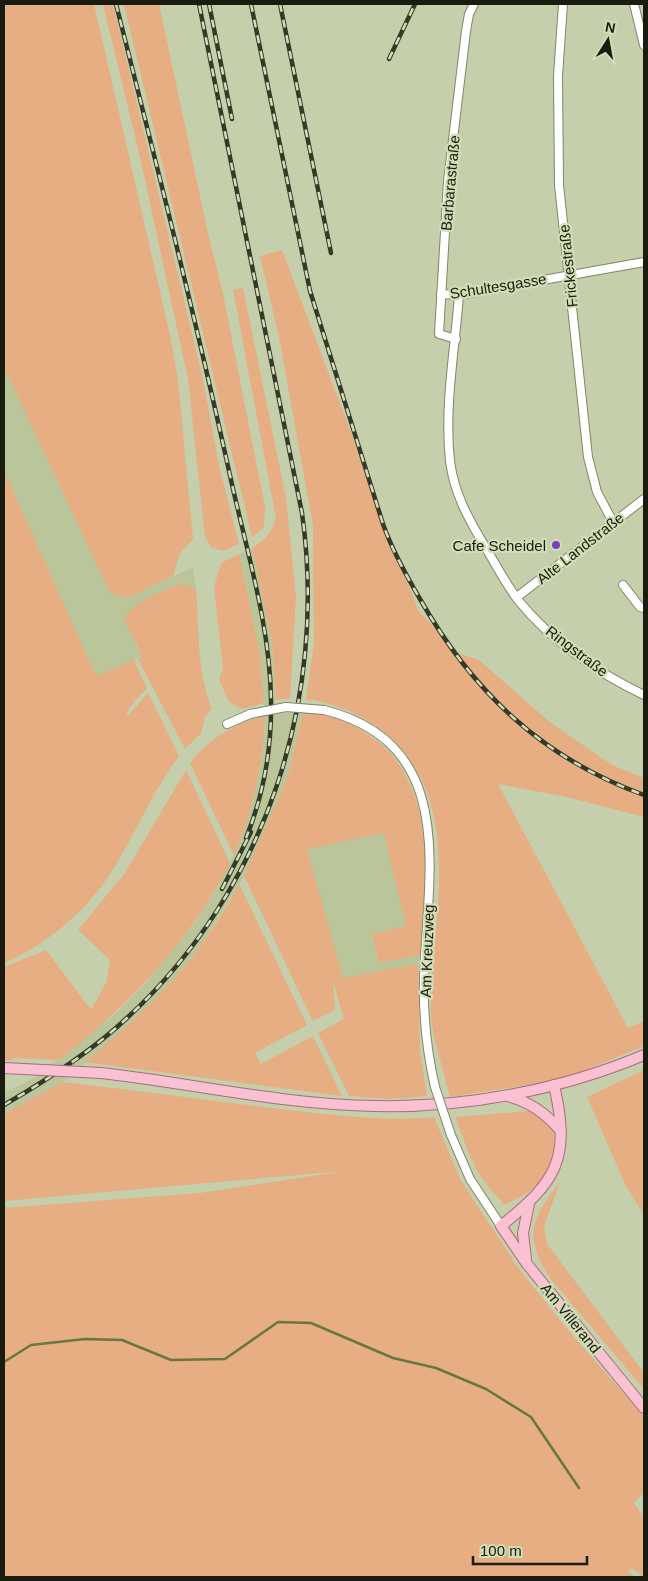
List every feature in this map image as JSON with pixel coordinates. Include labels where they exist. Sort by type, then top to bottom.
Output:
[{"type":"main road","points":[[4,1068],[101,1072],[273,1097],[373,1106],[449,1103],[504,1095],[554,1085],[644,1055]]},
{"type":"main road","points":[[501,1226],[528,1204],[548,1182],[557,1161],[561,1131],[554,1085]]},
{"type":"main road","points":[[504,1095],[526,1101],[538,1108],[561,1131]]},
{"type":"main road","points":[[527,1264],[523,1242],[524,1221],[528,1204]]},
{"type":"main road","name":"Am Villerand","points":[[501,1226],[527,1264],[644,1408]]},
{"type":"street","name":"Barbarastraße","points":[[456,339],[439,334],[441,294],[448,181],[469,14],[474,4]]},
{"type":"street","name":"Frickestraße","points":[[563,4],[558,142],[569,275],[588,457],[597,492],[613,522]]},
{"type":"street","points":[[634,4],[644,46]]},
{"type":"street","name":"Schultesgasse","points":[[441,294],[459,295],[644,262]]},
{"type":"street","points":[[459,295],[449,422],[452,474],[463,508],[517,597]]},
{"type":"street","name":"Alte Landstraße","points":[[517,597],[644,499]]},
{"type":"street","points":[[623,585],[640,607],[644,608]]},
{"type":"street","name":"Ringstraße","points":[[517,597],[554,636],[574,652],[621,683],[644,695]]},
{"type":"street","name":"Am Kreuzweg","points":[[227,724],[250,714],[286,707],[324,710],[358,722],[372,731],[399,754],[418,788],[426,813],[431,854],[424,980],[428,1046],[435,1087],[451,1135],[470,1179],[501,1226]]},
{"type":"shaded area","points":[[4,4],[94,4],[170,335],[178,380],[193,539],[180,553],[173,576],[128,598],[110,593],[4,367]]},
{"type":"shaded area","points":[[103,4],[113,4],[202,375],[220,470],[239,544],[223,551],[211,547],[205,536],[188,379],[140,157]]},
{"type":"shaded area","points":[[124,4],[159,4],[208,233],[223,294],[265,507],[264,527],[252,537]]},
{"type":"shaded area","points":[[282,250],[418,610],[457,653],[479,660],[551,723],[612,765],[644,778],[644,817],[567,797],[498,784],[628,1028],[644,1021],[644,1046],[583,1071],[552,1081],[450,1097],[436,1045],[431,1016],[439,873],[437,838],[431,804],[418,772],[387,734],[366,719],[343,709],[331,704],[306,699],[314,643],[313,526],[279,337],[260,256]]},
{"type":"shaded area","points":[[243,288],[286,498],[296,597],[290,699],[276,700],[272,641],[252,548],[267,536],[276,518],[233,290]]},
{"type":"shaded area","points":[[4,367],[110,593],[128,598],[193,567],[196,590],[191,586],[135,646],[142,657],[96,676],[4,471]]},
{"type":"shaded area","points":[[4,471],[96,676],[134,660],[147,689],[136,699],[126,713],[128,716],[148,693],[179,756],[98,891],[62,928],[34,948],[4,963]]},
{"type":"shaded area","points":[[252,548],[272,641],[276,714],[303,713],[288,776],[260,843],[244,876],[209,933],[179,975],[146,1010],[63,1082],[4,1114],[4,1093],[28,1081],[62,1058],[116,1013],[144,985],[195,923],[213,895],[239,844],[251,809],[258,776],[265,717],[259,648],[239,554]]},
{"type":"shaded area","points":[[239,554],[259,648],[264,703],[242,709],[229,702],[219,679],[223,669],[214,587],[221,563]]},
{"type":"shaded area","points":[[177,585],[187,585],[196,590],[201,666],[207,695],[212,708],[205,717],[201,733],[185,749],[138,659],[142,657],[124,619],[141,602]]},
{"type":"shaded area","points":[[303,713],[320,714],[335,718],[364,732],[389,752],[406,776],[417,803],[423,832],[425,863],[425,895],[420,955],[379,963],[372,934],[406,926],[384,833],[307,849],[343,978],[418,964],[420,1050],[427,1096],[390,1099],[349,1096],[318,1033],[344,1019],[333,981],[335,1010],[313,1021],[244,876],[288,776]]},
{"type":"shaded area","points":[[265,716],[262,752],[256,787],[247,821],[234,855],[190,763],[197,754],[223,733],[243,723]]},
{"type":"shaded area","points":[[186,770],[230,863],[214,892],[177,945],[156,969],[111,1015],[62,1058],[58,1060],[13,1058],[13,1060],[4,1061],[4,967],[46,950],[91,1010],[107,981],[110,960],[78,930],[125,873]]},
{"type":"shaded area","points":[[384,832],[406,926],[372,934],[379,963],[420,955],[418,964],[343,979],[306,849]]},
{"type":"shaded area","points":[[239,884],[307,1025],[255,1053],[261,1064],[313,1036],[342,1096],[84,1062],[131,1023],[172,982],[207,936]]},
{"type":"shaded area","points":[[644,1070],[644,1215],[626,1186],[587,1097]]},
{"type":"shaded area","points":[[63,1082],[339,1115],[396,1119],[434,1117],[461,1181],[519,1269],[567,1329],[644,1417],[644,1492],[634,1503],[644,1518],[644,1577],[632,1568],[628,1571],[635,1577],[4,1577],[4,1208],[200,1193],[344,1171],[4,1201],[4,1114]]},
{"type":"shaded area","points":[[528,1111],[543,1115],[553,1128],[553,1156],[547,1172],[534,1187],[504,1205],[488,1187],[476,1169],[455,1117]]},
{"type":"shaded area","points":[[560,1182],[544,1226],[547,1244],[644,1373],[644,1389],[550,1278],[541,1263],[536,1250],[534,1228],[542,1207]]},
{"type":"waterway","points":[[4,1362],[31,1345],[85,1339],[122,1340],[171,1360],[225,1359],[278,1322],[311,1323],[393,1358],[436,1368],[486,1389],[531,1417],[579,1488]]},
{"type":"railway","points":[[116,4],[204,360],[257,589],[267,644],[271,699],[270,734],[266,770],[258,804],[246,838]]},
{"type":"railway","points":[[4,1105],[84,1054],[99,1042],[127,1018],[175,967],[217,911],[250,851],[276,787],[295,720],[305,652],[308,583],[302,513],[199,4]]},
{"type":"railway","points":[[209,4],[232,119]]},
{"type":"railway","points":[[251,4],[310,291],[383,524],[400,562],[420,599],[463,664],[487,692],[514,718],[542,741],[573,762],[607,780],[644,795]]},
{"type":"railway","points":[[280,4],[331,253]]},
{"type":"railway","points":[[389,59],[415,4]]},
{"type":"railway","points":[[222,889],[251,832]]},
{"type":"place","name":"Cafe Scheidel","points":[[556,545]]}]
